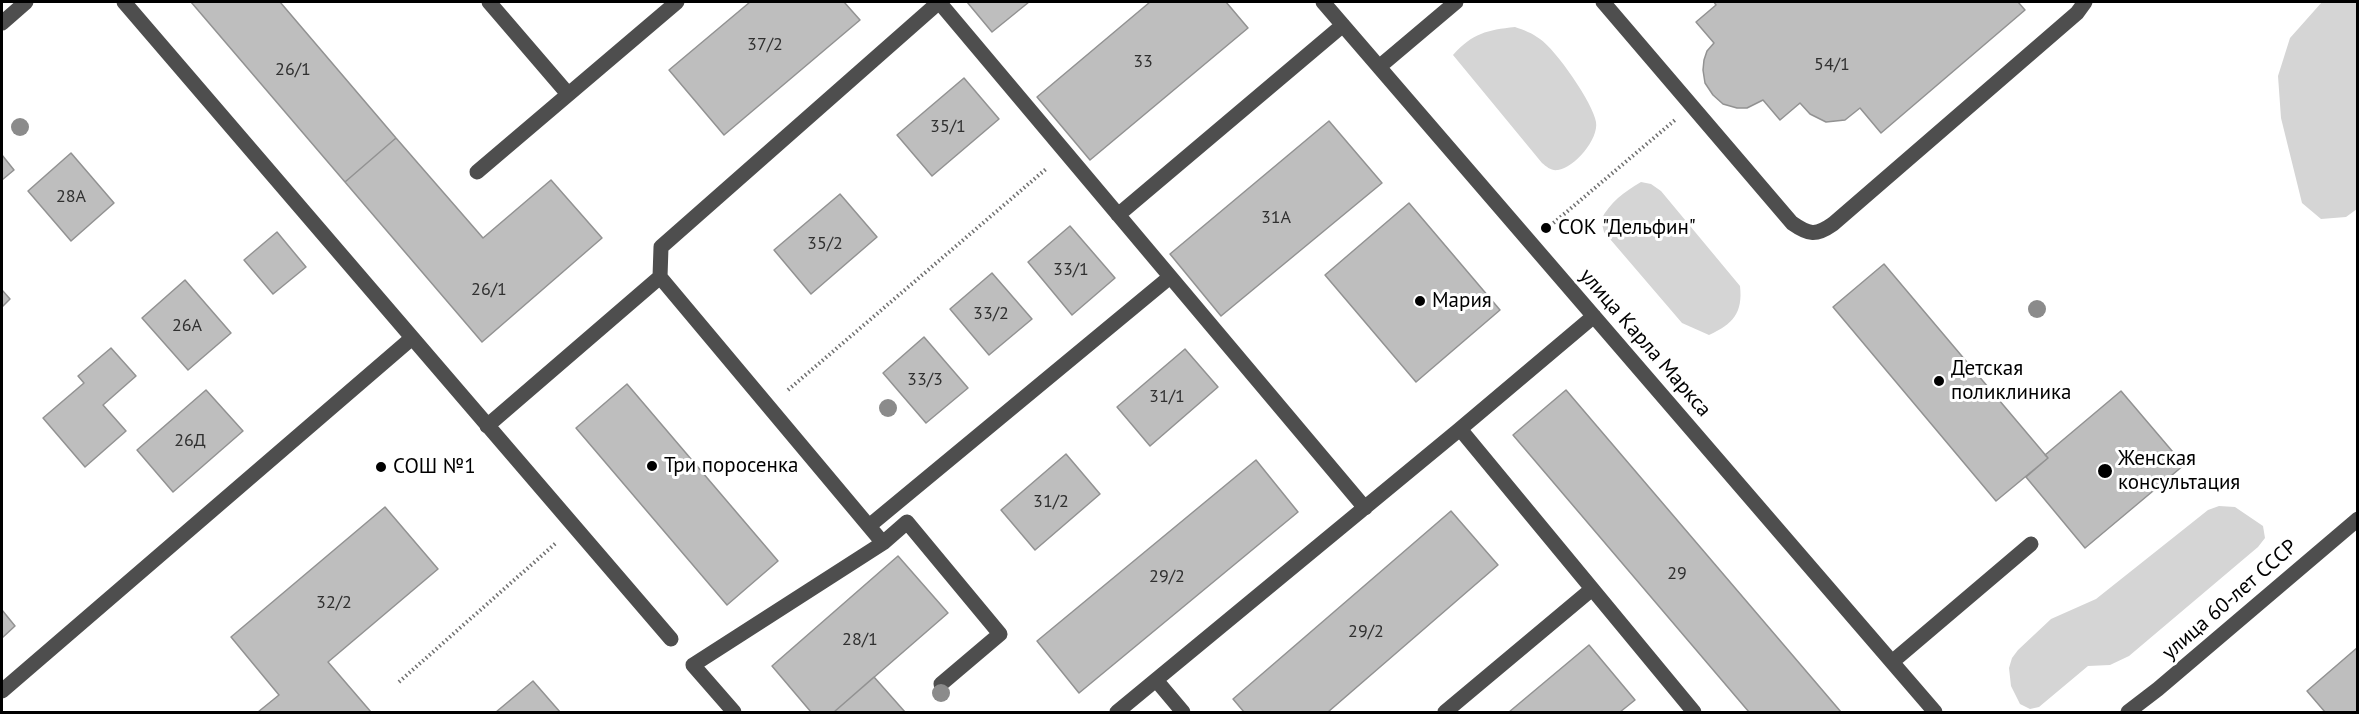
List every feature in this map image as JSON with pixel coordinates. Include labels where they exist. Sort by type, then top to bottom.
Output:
[{"type":"street","points":[[2,23],[26,2]]},
{"type":"street","points":[[124,2],[670,639]]},
{"type":"street","points":[[489,2],[568,94]]},
{"type":"street","points":[[477,172],[677,2]]},
{"type":"street","points":[[883,543],[660,277],[661,247],[939,2],[1365,508]]},
{"type":"street","name":"улица Карла Маркса","points":[[1323,2],[1935,712]]},
{"type":"street","points":[[1379,67],[1456,2]]},
{"type":"street","points":[[1603,2],[1791,223],[1805,232],[1821,232],[1833,224],[2077,13],[2085,2]]},
{"type":"street","points":[[1118,215],[1343,25]]},
{"type":"street","points":[[487,426],[660,277]]},
{"type":"street","points":[[869,526],[1170,277]]},
{"type":"street","points":[[1118,712],[1461,429],[1594,316]]},
{"type":"street","points":[[2,691],[412,338]]},
{"type":"street","points":[[1461,429],[1695,712]]},
{"type":"street","name":"улица 60-лет СССР","points":[[2128,712],[2358,519]]},
{"type":"street","points":[[734,712],[693,665],[883,543],[907,522],[1000,634],[941,684]]},
{"type":"street","points":[[1892,662],[2031,544]]},
{"type":"street","points":[[1445,712],[1593,589]]},
{"type":"street","points":[[1156,680],[1183,712]]},
{"type":"path","points":[[1546,228],[1691,106]]},
{"type":"path","points":[[769,406],[1065,153]]},
{"type":"path","points":[[399,682],[575,528]]},
{"type":"shaded area","points":[[2322,2],[2357,2],[2357,209],[2346,217],[2321,219],[2302,203],[2281,118],[2278,76],[2290,38]]},
{"type":"shaded area","points":[[1515,27],[1537,37],[1555,54],[1581,90],[1596,122],[1594,136],[1584,152],[1571,164],[1558,170],[1553,170],[1542,163],[1453,55],[1474,37]]},
{"type":"shaded area","points":[[1641,182],[1651,184],[1661,191],[1740,286],[1740,304],[1735,316],[1730,322],[1709,335],[1682,323],[1604,232],[1601,220],[1609,208],[1623,194]]},
{"type":"shaded area","points":[[2219,506],[2235,507],[2263,526],[2265,538],[2258,547],[2129,656],[2110,665],[2088,666],[2039,707],[2030,709],[2020,704],[2011,686],[2009,668],[2018,650],[2051,619],[2096,599],[2208,510]]},
{"type":"building","points":[[191,2],[280,2],[396,138],[345,182]]},
{"type":"building","points":[[750,2],[844,2],[860,20],[724,135],[669,70]]},
{"type":"building","points":[[967,2],[1029,2],[992,32]]},
{"type":"building","points":[[1150,2],[1226,2],[1248,28],[1090,160],[1037,97]]},
{"type":"building","points":[[1714,2],[2018,2],[2025,10],[1881,133],[1860,108],[1845,120],[1826,122],[1810,114],[1800,103],[1780,120],[1763,100],[1747,108],[1723,104],[1705,83],[1703,70],[1707,51],[1714,43],[1696,22],[1716,5]]},
{"type":"building","points":[[964,78],[999,119],[932,176],[897,135]]},
{"type":"building","points":[[1329,121],[1382,183],[1221,316],[1170,254]]},
{"type":"building","points":[[396,138],[483,238],[551,180],[602,238],[482,342],[345,182]]},
{"type":"building","points":[[71,153],[114,203],[71,241],[28,191]]},
{"type":"building","points":[[2,155],[14,170],[2,180]]},
{"type":"building","points":[[840,194],[877,237],[811,294],[774,250]]},
{"type":"building","name":"Мария","points":[[1409,203],[1500,310],[1416,382],[1325,275]]},
{"type":"building","points":[[1070,226],[1115,278],[1072,315],[1028,262]]},
{"type":"building","points":[[277,232],[306,267],[273,294],[244,260]]},
{"type":"building","name":"Детская поликлиника","points":[[1884,264],[2048,458],[1996,501],[1833,307]]},
{"type":"building","points":[[992,273],[1032,319],[989,355],[950,309]]},
{"type":"building","points":[[185,280],[231,333],[188,370],[142,318]]},
{"type":"building","points":[[2,290],[10,299],[2,307]]},
{"type":"building","points":[[924,337],[968,388],[926,423],[883,373]]},
{"type":"building","points":[[111,348],[136,376],[103,405],[126,431],[85,467],[43,418],[84,383],[78,376]]},
{"type":"building","points":[[1185,349],[1218,387],[1150,446],[1117,407]]},
{"type":"building","name":"Три поросенка","points":[[627,384],[778,561],[727,605],[576,428]]},
{"type":"building","points":[[206,390],[243,431],[173,492],[137,450]]},
{"type":"building","points":[[1566,390],[1841,712],[1749,712],[1513,435]]},
{"type":"building","name":"Женская консультация","points":[[2121,391],[2184,465],[2085,548],[2026,477],[2048,458],[2045,455]]},
{"type":"building","points":[[1066,454],[1100,494],[1035,550],[1001,510]]},
{"type":"building","points":[[1256,460],[1298,512],[1079,693],[1037,641]]},
{"type":"building","points":[[385,507],[438,569],[328,662],[371,712],[258,712],[279,695],[231,637]]},
{"type":"building","points":[[1451,511],[1498,565],[1328,712],[1244,712],[1233,699]]},
{"type":"building","points":[[898,556],[948,613],[834,712],[811,712],[772,666]]},
{"type":"building","points":[[2,610],[15,626],[2,638]]},
{"type":"building","points":[[1589,645],[1635,700],[1620,712],[1509,712]]},
{"type":"building","points":[[2358,647],[2358,712],[2325,712],[2307,691]]},
{"type":"building","points":[[874,677],[905,712],[834,712]]},
{"type":"building","points":[[533,681],[560,712],[496,712]]},
{"type":"place","name":"СОК \"Дельфин\"","points":[[1546,228]]},
{"type":"place","name":"Мария","points":[[1420,301]]},
{"type":"place","name":"Детская поликлиника","points":[[1939,381]]},
{"type":"place","name":"Три поросенка","points":[[652,466]]},
{"type":"place","name":"СОШ №1","points":[[381,467]]},
{"type":"place","name":"Женская консультация","points":[[2105,471]]}]
